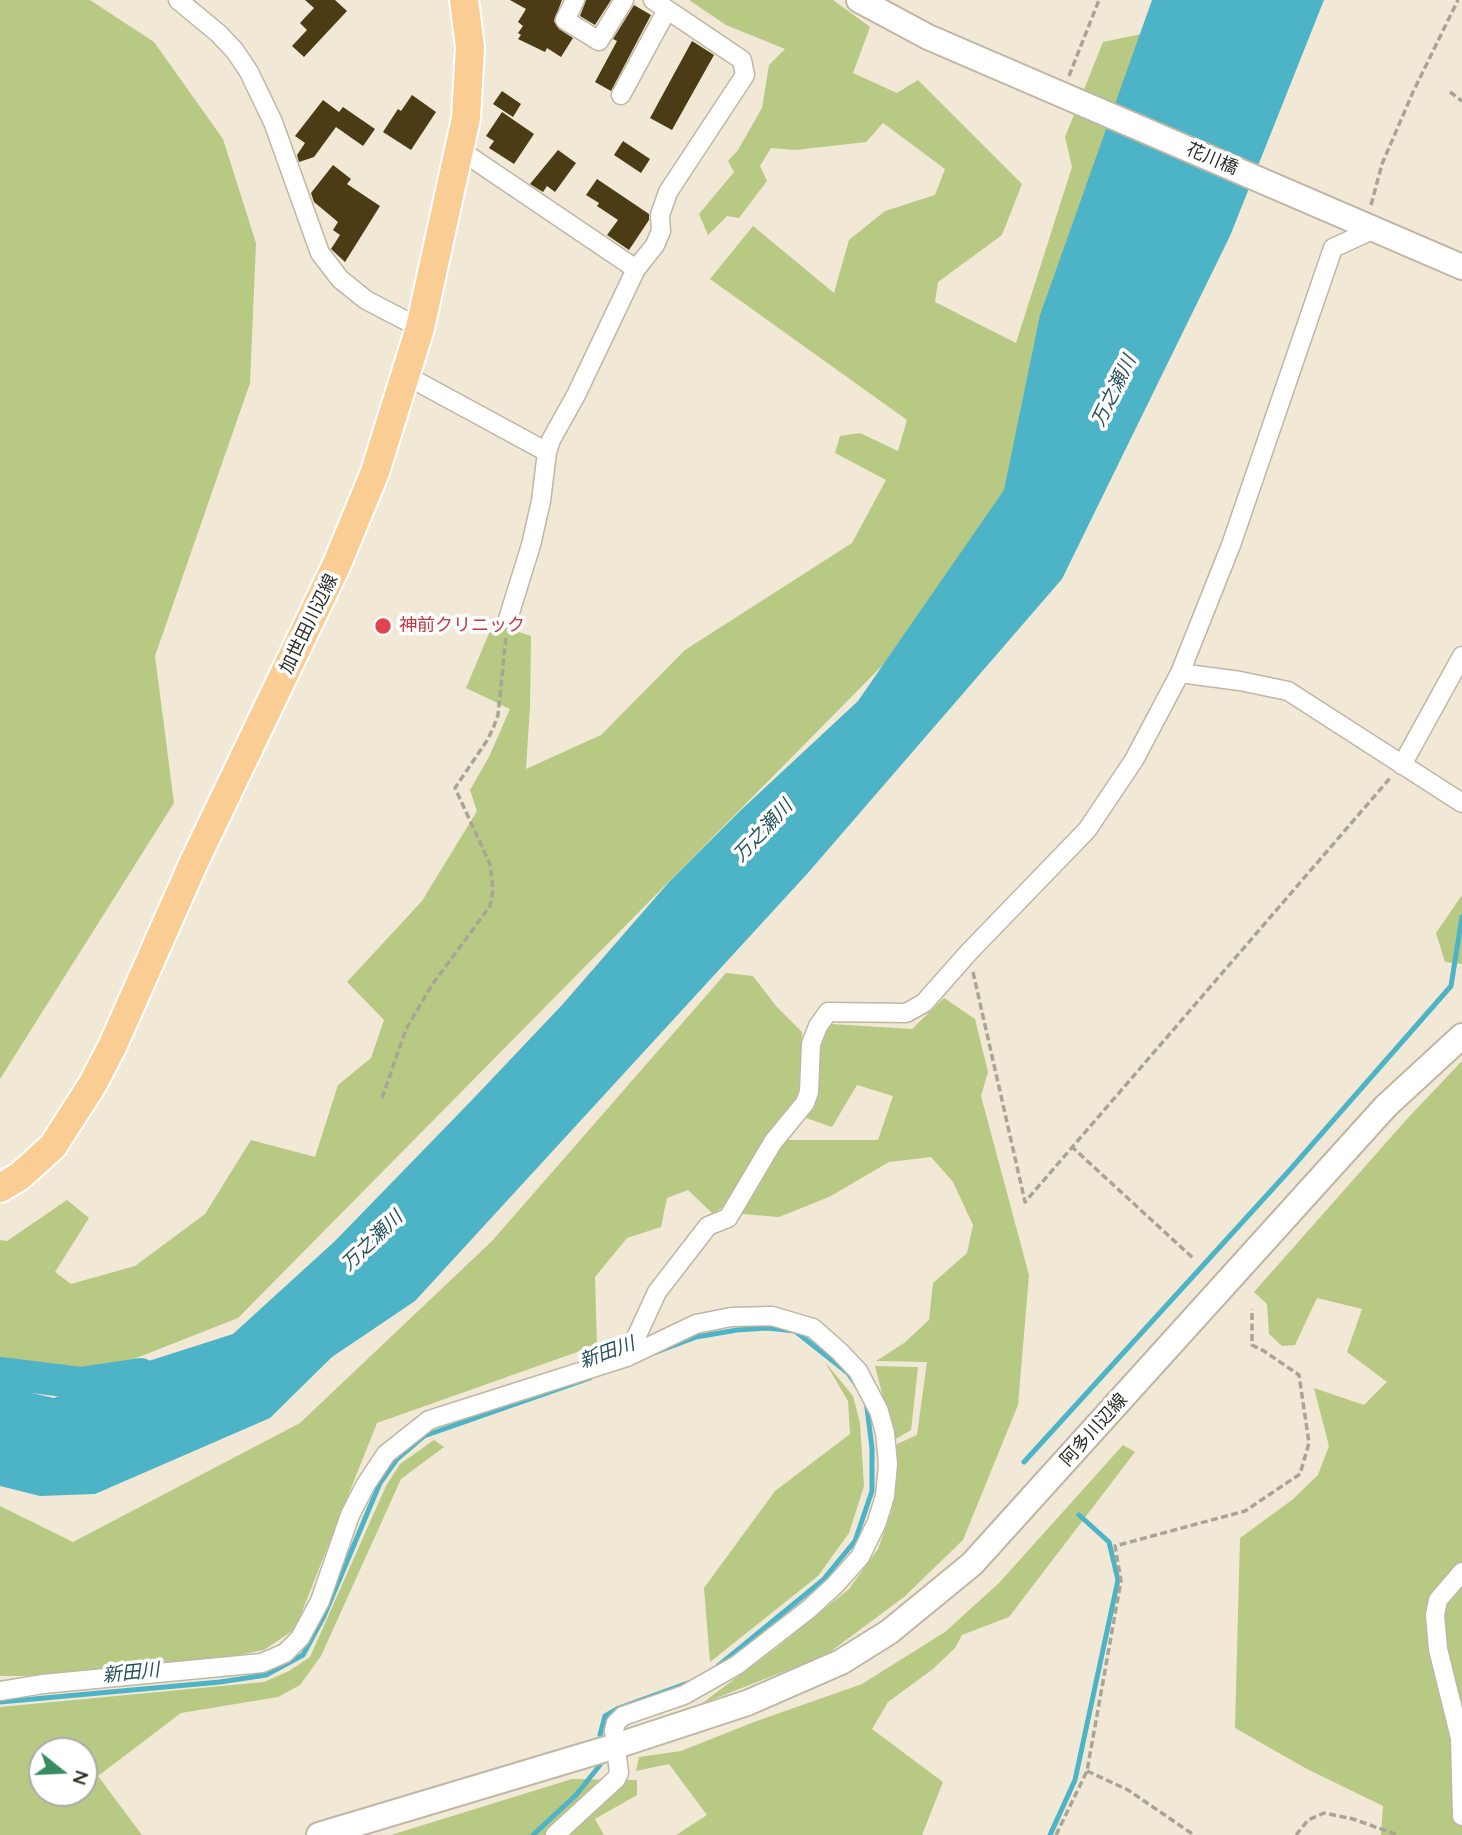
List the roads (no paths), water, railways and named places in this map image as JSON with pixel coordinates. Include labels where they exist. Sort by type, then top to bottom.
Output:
[{"type":"main road","name":"加世田川辺線","points":[[0,1188],[20,1176],[53,1146],[92,1085],[194,862],[337,564],[376,472],[420,328],[466,118],[470,47],[464,0]]},
{"type":"main road","name":"花川橋","points":[[859,0],[928,37],[1462,267]]},
{"type":"main road","name":"阿多川辺線","points":[[319,1835],[616,1746],[747,1703],[841,1662],[889,1632],[972,1564],[1386,1106],[1462,1036]]},
{"type":"street","points":[[178,0],[218,33],[235,51],[249,72],[273,122],[320,253],[340,279],[366,300],[420,328]]},
{"type":"street","points":[[575,0],[565,20],[599,41],[624,0]]},
{"type":"street","points":[[508,619],[531,545],[541,501],[547,452],[636,269],[658,238],[661,231],[660,215],[668,192],[745,75],[742,60],[660,5],[621,95]]},
{"type":"street","points":[[460,150],[636,269]]},
{"type":"street","points":[[627,1356],[657,1292],[708,1226],[728,1218],[774,1142],[805,1103],[809,1092],[811,1044],[818,1026],[828,1012],[906,1013],[924,1003],[969,952],[1087,830],[1134,760],[1180,673],[1231,545],[1333,248],[1370,230],[1378,230]]},
{"type":"street","points":[[407,376],[547,452]]},
{"type":"street","points":[[1402,765],[1462,656]]},
{"type":"street","points":[[1180,673],[1288,691],[1462,803]]},
{"type":"street","points":[[0,1691],[43,1684],[262,1663],[285,1653],[300,1638],[320,1601],[351,1515],[366,1484],[387,1454],[429,1420],[627,1356],[696,1324],[731,1317],[772,1316],[813,1328],[858,1371],[869,1389],[885,1433],[888,1464],[885,1496],[877,1522],[860,1557],[835,1586],[716,1678],[684,1695],[623,1716],[614,1730],[619,1773],[616,1779],[555,1835]]},
{"type":"street","points":[[1462,1572],[1438,1600],[1435,1615],[1438,1649],[1460,1738],[1462,1815]]},
{"type":"water","points":[[1152,0],[1324,0],[1230,236],[1062,579],[807,874],[415,1301],[332,1357],[270,1418],[95,1494],[40,1496],[0,1486],[0,1386],[54,1398],[133,1366],[233,1334],[335,1241],[471,1101],[562,1005],[669,882],[741,810],[858,701],[1004,490],[1040,315]]},
{"type":"waterway","points":[[1024,1462],[1288,1172],[1451,986],[1462,917]]},
{"type":"waterway","name":"新田川","points":[[654,1353],[696,1337],[737,1330],[767,1328],[795,1331],[848,1373],[857,1386]]},
{"type":"waterway","name":"万之瀬川","points":[[0,1373],[80,1383],[141,1374]]},
{"type":"waterway","name":"新田川","points":[[0,1702],[220,1682],[266,1675],[303,1655],[324,1616],[380,1483],[397,1459],[424,1436],[590,1378]]},
{"type":"waterway","name":"新田川","points":[[718,1666],[823,1580],[855,1541],[872,1491],[872,1448],[866,1400]]},
{"type":"waterway","points":[[1050,1835],[1075,1780],[1118,1580],[1109,1542],[1079,1515]]},
{"type":"waterway","name":"新田川","points":[[600,1735],[605,1716],[619,1708],[688,1683]]},
{"type":"waterway","name":"新田川","points":[[533,1835],[576,1795],[600,1765]]},
{"type":"place","name":"神前クリニック","points":[[383,626]]}]
